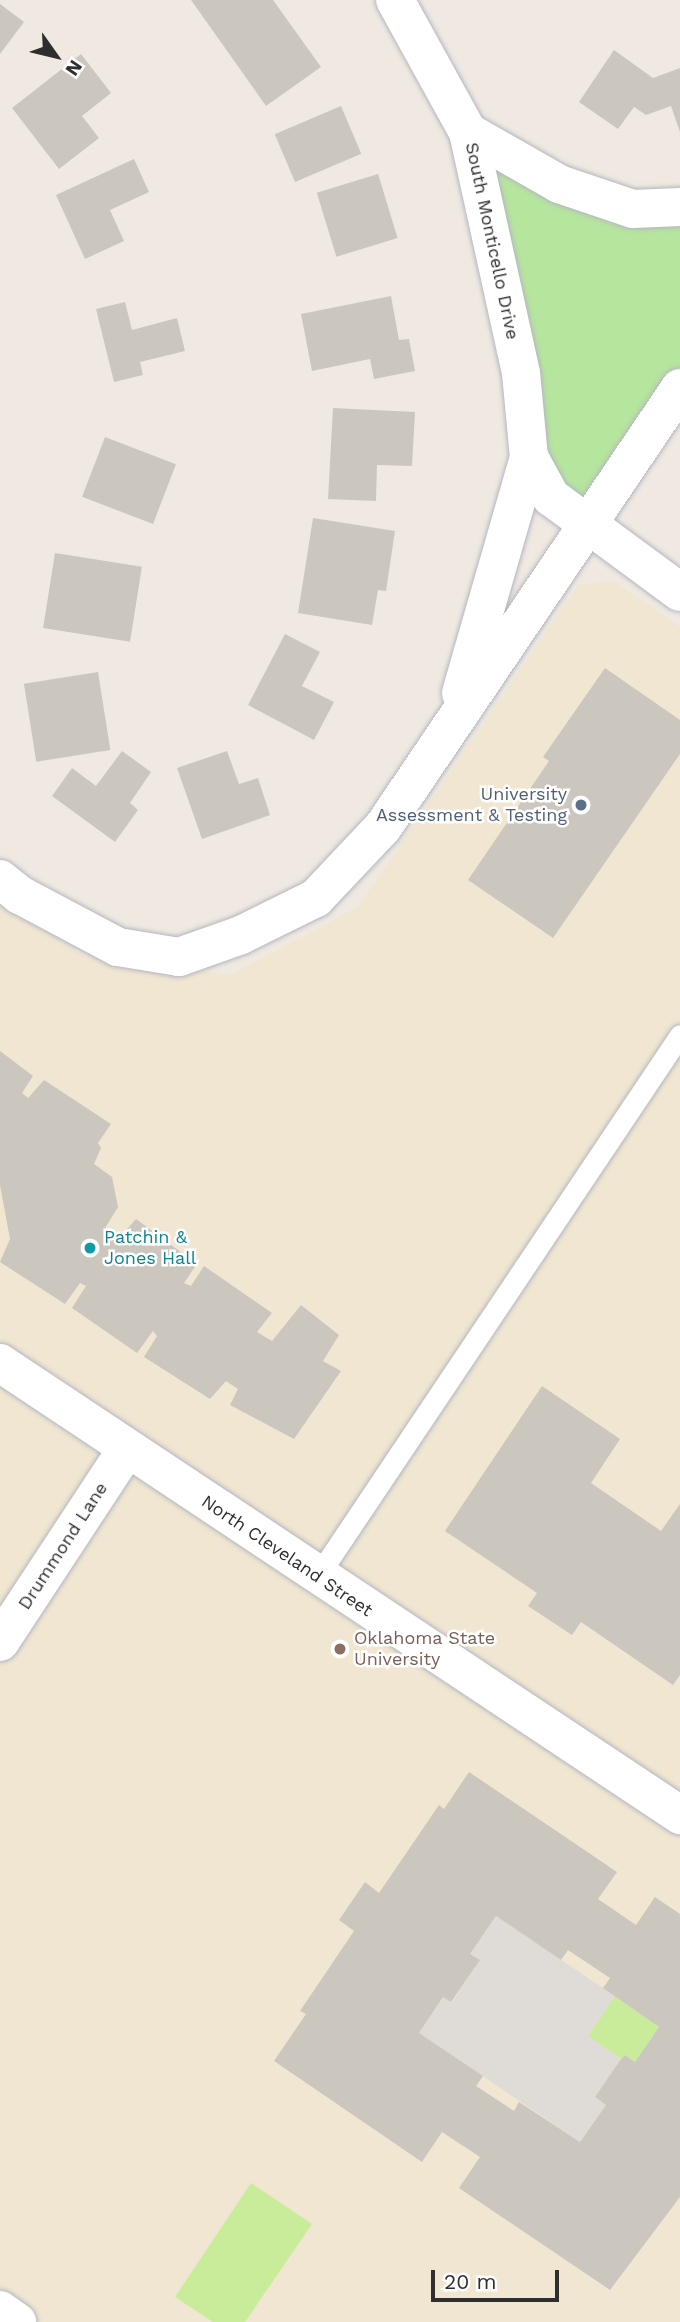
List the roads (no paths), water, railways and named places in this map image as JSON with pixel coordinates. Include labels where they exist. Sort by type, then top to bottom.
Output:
[{"type":"street","name":"South Monticello Drive","points":[[396,0],[468,132],[521,373],[529,457],[452,726]]},
{"type":"street","points":[[468,132],[559,184],[633,209],[680,207]]},
{"type":"street","points":[[680,388],[588,526],[680,592]]},
{"type":"street","name":"South Monticello Drive","points":[[0,879],[20,895],[118,947],[179,957],[241,935],[316,898],[383,827],[588,526],[551,498],[529,457]]},
{"type":"street","name":"North Cleveland Street","points":[[0,1363],[317,1577],[680,1815]]},
{"type":"street","name":"Drummond Lane","points":[[0,1642],[127,1449]]},
{"type":"street","points":[[0,2310],[17,2322]]},
{"type":"lane","points":[[317,1577],[680,1035]]},
{"type":"place","name":"University Assessment & Testing","points":[[581,805]]},
{"type":"place","name":"Patchin & Jones Hall","points":[[90,1248]]},
{"type":"place","name":"Oklahoma State University","points":[[340,1649]]}]
